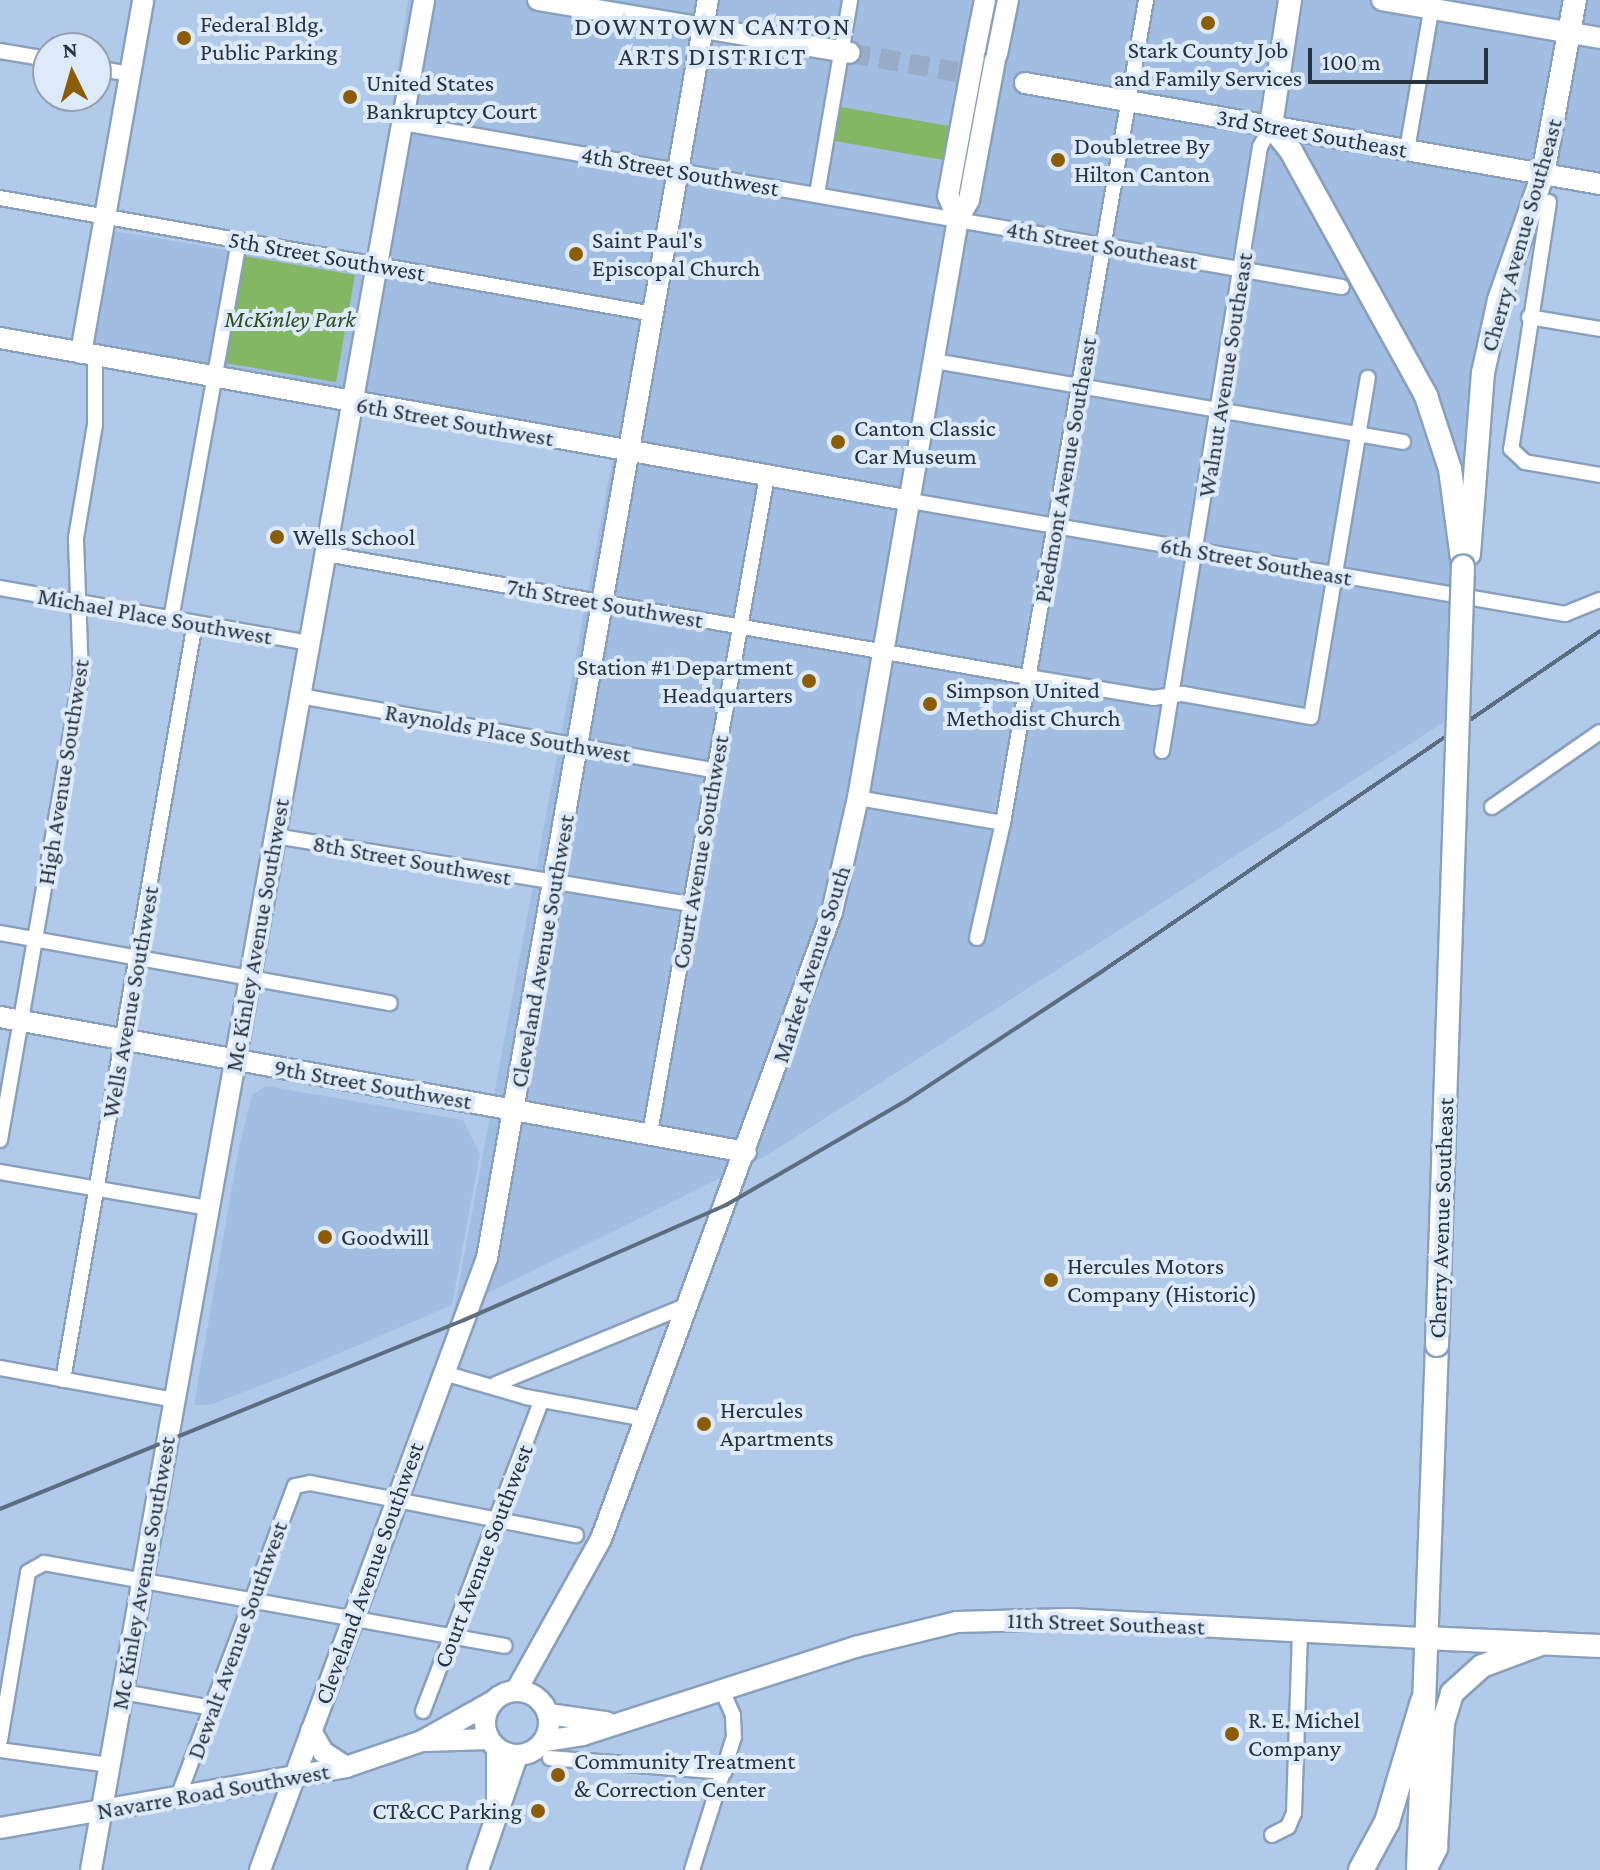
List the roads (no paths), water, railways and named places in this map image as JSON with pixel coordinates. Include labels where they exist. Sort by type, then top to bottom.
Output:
[{"type":"highway","points":[[1361,1870],[1387,1822],[1423,1701]]},
{"type":"main road","name":"Walnut Avenue Southeast","points":[[1271,126],[1290,0]]},
{"type":"main road","name":"Cherry Avenue Southeast","points":[[1463,566],[1471,543],[1478,408],[1491,329],[1543,174],[1575,0]]},
{"type":"main road","name":"Cherry Avenue Southeast","points":[[1271,126],[1291,151],[1426,396],[1450,469],[1463,566],[1418,1870]]},
{"type":"main road","name":"11th Street Southeast","points":[[1425,1638],[1600,1646]]},
{"type":"main road","points":[[1425,1870],[1436,1848],[1443,1723],[1452,1693],[1482,1666],[1544,1643]]},
{"type":"street","name":"High Avenue Southwest","points":[[0,1140],[81,677],[76,538],[95,424],[88,354],[105,217],[143,0]]},
{"type":"street","name":"Mc Kinley Avenue Southwest","points":[[91,1870],[424,0]]},
{"type":"street","points":[[538,0],[566,2],[845,52]]},
{"type":"street","name":"Cleveland Avenue Southwest","points":[[260,1870],[487,1258],[708,0]]},
{"type":"street","points":[[817,194],[845,52],[850,0]]},
{"type":"street","name":"Market Avenue South","points":[[516,1691],[556,1629],[601,1539],[832,912],[858,798],[958,219],[969,200],[975,165],[981,21],[985,0]]},
{"type":"street","name":"Market Avenue South","points":[[958,219],[948,196],[955,161],[981,63],[1008,0]]},
{"type":"street","name":"Piedmont Avenue Southeast","points":[[977,938],[1003,823],[1146,0]]},
{"type":"street","points":[[1382,0],[1433,4],[1600,38]]},
{"type":"street","points":[[1407,150],[1433,4]]},
{"type":"street","points":[[0,51],[32,56]]},
{"type":"street","name":"3rd Street Southeast","points":[[981,63],[1023,82],[1600,184]]},
{"type":"street","points":[[112,71],[130,74]]},
{"type":"street","name":"4th Street Southwest","points":[[403,123],[958,219]]},
{"type":"street","name":"Walnut Avenue Southeast","points":[[1162,751],[1243,270],[1260,147],[1271,126]]},
{"type":"street","points":[[955,161],[975,165]]},
{"type":"street","name":"5th Street Southwest","points":[[0,198],[654,314]]},
{"type":"street","name":"Cherry Avenue Southeast","points":[[1549,202],[1512,423],[1512,454],[1525,462],[1600,475]]},
{"type":"street","name":"4th Street Southeast","points":[[958,219],[1342,287]]},
{"type":"street","points":[[171,619],[239,240]]},
{"type":"street","points":[[1529,317],[1600,329]]},
{"type":"street","name":"6th Street Southwest","points":[[0,338],[911,501]]},
{"type":"street","points":[[935,361],[1403,442]]},
{"type":"street","points":[[1336,575],[1368,378]]},
{"type":"street","name":"Court Avenue Southwest","points":[[650,1133],[767,476]]},
{"type":"street","name":"6th Street Southeast","points":[[911,501],[1565,614],[1599,601]]},
{"type":"street","name":"7th Street Southwest","points":[[326,554],[1153,698],[1171,696],[1311,717],[1336,575]]},
{"type":"street","name":"Michael Place Southwest","points":[[0,588],[310,643]]},
{"type":"street","name":"Wells Avenue Southwest","points":[[63,1380],[195,623]]},
{"type":"street","name":"Raynolds Place Southwest","points":[[300,696],[715,771]]},
{"type":"street","points":[[1492,807],[1600,732]]},
{"type":"street","points":[[858,798],[1003,823]]},
{"type":"street","name":"8th Street Southwest","points":[[275,836],[691,904]]},
{"type":"street","points":[[0,933],[390,1003]]},
{"type":"street","name":"9th Street Southwest","points":[[0,1017],[746,1152]]},
{"type":"street","points":[[0,1172],[208,1208]]},
{"type":"street","points":[[496,1384],[688,1305]]},
{"type":"street","points":[[0,1368],[174,1400]]},
{"type":"street","points":[[444,1373],[496,1384],[542,1400],[646,1419]]},
{"type":"street","name":"Court Avenue Southwest","points":[[423,1711],[542,1400]]},
{"type":"street","name":"Dewalt Avenue Southwest","points":[[178,1797],[298,1484],[396,1500]]},
{"type":"street","points":[[396,1500],[576,1535]]},
{"type":"street","points":[[0,1740],[28,1572],[34,1565],[143,1580],[505,1646]]},
{"type":"street","name":"11th Street Southeast","points":[[548,1750],[626,1721],[905,1632],[957,1622],[1070,1619],[1425,1638]]},
{"type":"street","name":"Market Avenue South","points":[[544,1707],[556,1629]]},
{"type":"street","points":[[1272,1835],[1289,1826],[1294,1813],[1300,1631]]},
{"type":"street","points":[[692,1870],[724,1772],[735,1727],[722,1690]]},
{"type":"street","points":[[497,1814],[493,1744],[484,1721],[492,1702],[516,1691],[544,1707],[548,1750]]},
{"type":"street","points":[[123,1692],[212,1708]]},
{"type":"street","name":"Navarre Road Southwest","points":[[0,1828],[346,1767],[422,1741],[492,1702]]},
{"type":"street","name":"11th Street Southeast","points":[[544,1707],[593,1722],[626,1721]]},
{"type":"street","points":[[311,1731],[323,1752],[346,1767]]},
{"type":"street","name":"Navarre Road Southwest","points":[[422,1741],[493,1744]]},
{"type":"street","points":[[493,1744],[517,1756],[548,1750],[724,1772]]},
{"type":"street","points":[[0,1750],[110,1765]]},
{"type":"street","points":[[478,1870],[517,1756]]},
{"type":"tunnel","points":[[850,53],[957,72]]},
{"type":"railway","points":[[0,1509],[464,1320],[726,1205],[907,1100],[1104,970],[1600,631]]},
{"type":"place","name":"Stark County Job and Family Services","points":[[1208,23]]},
{"type":"place","name":"Federal Bldg. Public Parking","points":[[184,38]]},
{"type":"place","name":"United States Bankruptcy Court","points":[[350,97]]},
{"type":"place","name":"Doubletree By Hilton Canton","points":[[1058,160]]},
{"type":"place","name":"Saint Paul's Episcopal Church","points":[[576,254]]},
{"type":"place","name":"Canton Classic Car Museum","points":[[838,442]]},
{"type":"place","name":"Wells School","points":[[277,537]]},
{"type":"place","name":"Station #1 Department Headquarters","points":[[809,681]]},
{"type":"place","name":"Simpson United Methodist Church","points":[[930,704]]},
{"type":"place","name":"Goodwill","points":[[325,1237]]},
{"type":"place","name":"Hercules Motors Company (Historic)","points":[[1051,1280]]},
{"type":"place","name":"Hercules Apartments","points":[[704,1424]]},
{"type":"place","name":"R. E. Michel Company","points":[[1232,1734]]},
{"type":"place","name":"Community Treatment & Correction Center","points":[[558,1775]]},
{"type":"place","name":"CT&CC Parking","points":[[538,1811]]},
{"type":"district","name":"DOWNTOWN CANTON ARTS DISTRICT","points":[[713,42]]},
{"type":"park label","name":"McKinley Park","points":[[290,319]]}]
